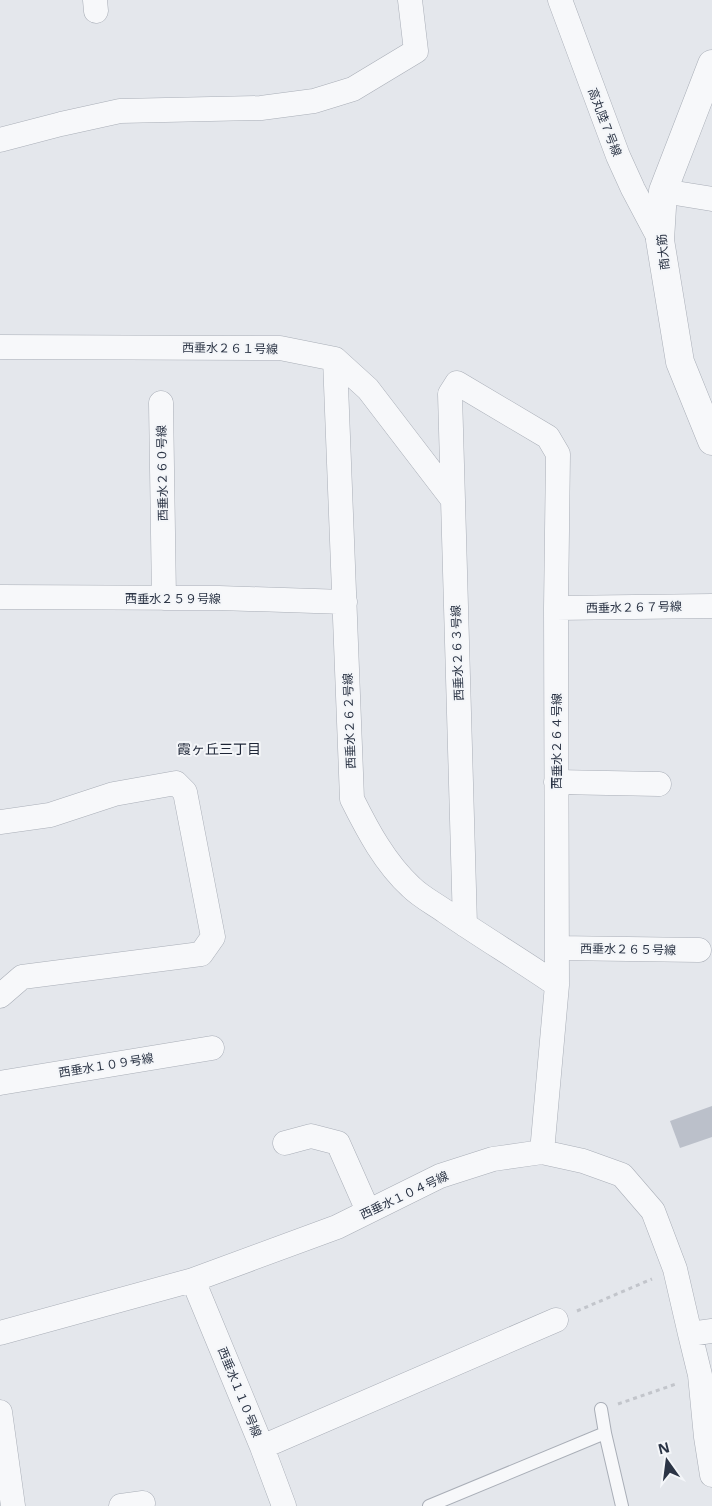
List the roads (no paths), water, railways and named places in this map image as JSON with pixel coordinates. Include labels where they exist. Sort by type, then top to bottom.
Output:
[{"type":"street","points":[[0,140],[61,124],[120,112],[262,108],[314,101],[353,89],[416,52],[410,0]]},
{"type":"street","name":"高丸陸７号線","points":[[560,0],[618,156],[660,240]]},
{"type":"street","name":"商大筋","points":[[712,64],[663,191],[660,240],[680,362],[712,442]]},
{"type":"street","points":[[663,191],[712,199]]},
{"type":"street","name":"西垂水２６１号線","points":[[0,347],[280,348],[335,359]]},
{"type":"street","points":[[335,359],[368,389],[453,500]]},
{"type":"street","name":"西垂水２６２号線","points":[[335,359],[346,602],[352,799],[387,860],[412,888],[558,985]]},
{"type":"street","name":"西垂水２６３号線","points":[[457,382],[450,394],[465,925]]},
{"type":"street","name":"西垂水２６４号線","points":[[457,382],[548,437],[558,454],[556,608],[558,985],[542,1152]]},
{"type":"street","name":"西垂水２６０号線","points":[[161,403],[164,598]]},
{"type":"street","name":"西垂水２５９号線","points":[[0,597],[346,602]]},
{"type":"street","name":"西垂水２６７号線","points":[[556,608],[712,606]]},
{"type":"street","points":[[556,782],[659,784]]},
{"type":"street","points":[[0,822],[50,815],[114,794],[176,783],[186,792],[213,937],[201,954],[22,977],[0,996]]},
{"type":"street","name":"西垂水２６５号線","points":[[557,948],[699,950]]},
{"type":"street","name":"西垂水１０９号線","points":[[0,1082],[212,1048]]},
{"type":"street","points":[[285,1143],[311,1136],[338,1143],[368,1211]]},
{"type":"street","name":"西垂水１０４号線","points":[[0,1333],[193,1280],[336,1227],[440,1176],[493,1159],[542,1152],[583,1161],[622,1175],[653,1212],[701,1332],[700,1376],[712,1474]]},
{"type":"street","name":"西垂水１１０号線","points":[[193,1280],[284,1506]]},
{"type":"street","points":[[262,1448],[556,1320]]},
{"type":"street","points":[[0,1412],[1,1437],[14,1506]]},
{"type":"lane","points":[[601,1409],[622,1506]]},
{"type":"lane","points":[[429,1506],[605,1433]]},
{"type":"district","name":"霞ヶ丘三丁目","points":[[219,748]]}]
